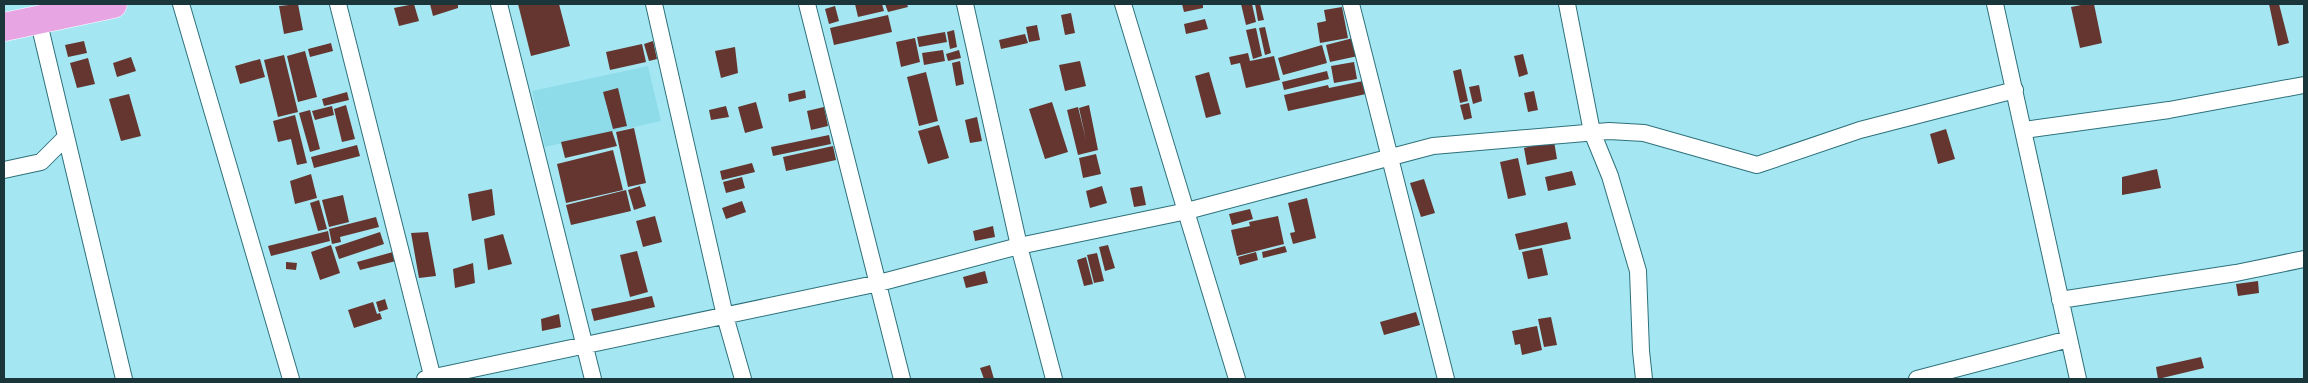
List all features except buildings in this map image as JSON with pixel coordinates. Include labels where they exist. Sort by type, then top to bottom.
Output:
[{"type":"highway","points":[[4,27],[113,4]]},
{"type":"street","points":[[182,4],[291,379]]},
{"type":"street","points":[[338,4],[430,379],[879,283],[1019,246],[1187,211],[1434,146],[1592,132],[1644,133],[1757,165],[1860,130],[2015,90]]},
{"type":"street","points":[[499,4],[592,379]]},
{"type":"street","points":[[654,4],[725,316],[743,379]]},
{"type":"street","points":[[807,4],[902,379]]},
{"type":"street","points":[[965,4],[1019,246],[1054,379]]},
{"type":"street","points":[[1122,4],[1237,379]]},
{"type":"street","points":[[1350,4],[1446,379]]},
{"type":"street","points":[[1568,4],[1592,132],[1610,176],[1638,271],[1644,379]]},
{"type":"street","points":[[1994,4],[2024,130],[2078,379]]},
{"type":"street","points":[[38,19],[124,379]]},
{"type":"street","points":[[2024,130],[2169,110],[2304,84]]},
{"type":"street","points":[[4,170],[41,162],[66,137]]},
{"type":"street","points":[[2060,300],[2236,273],[2304,259]]},
{"type":"street","points":[[1917,379],[2069,339]]},
{"type":"shaded area","points":[[648,66],[661,121],[545,147],[532,91]]}]
